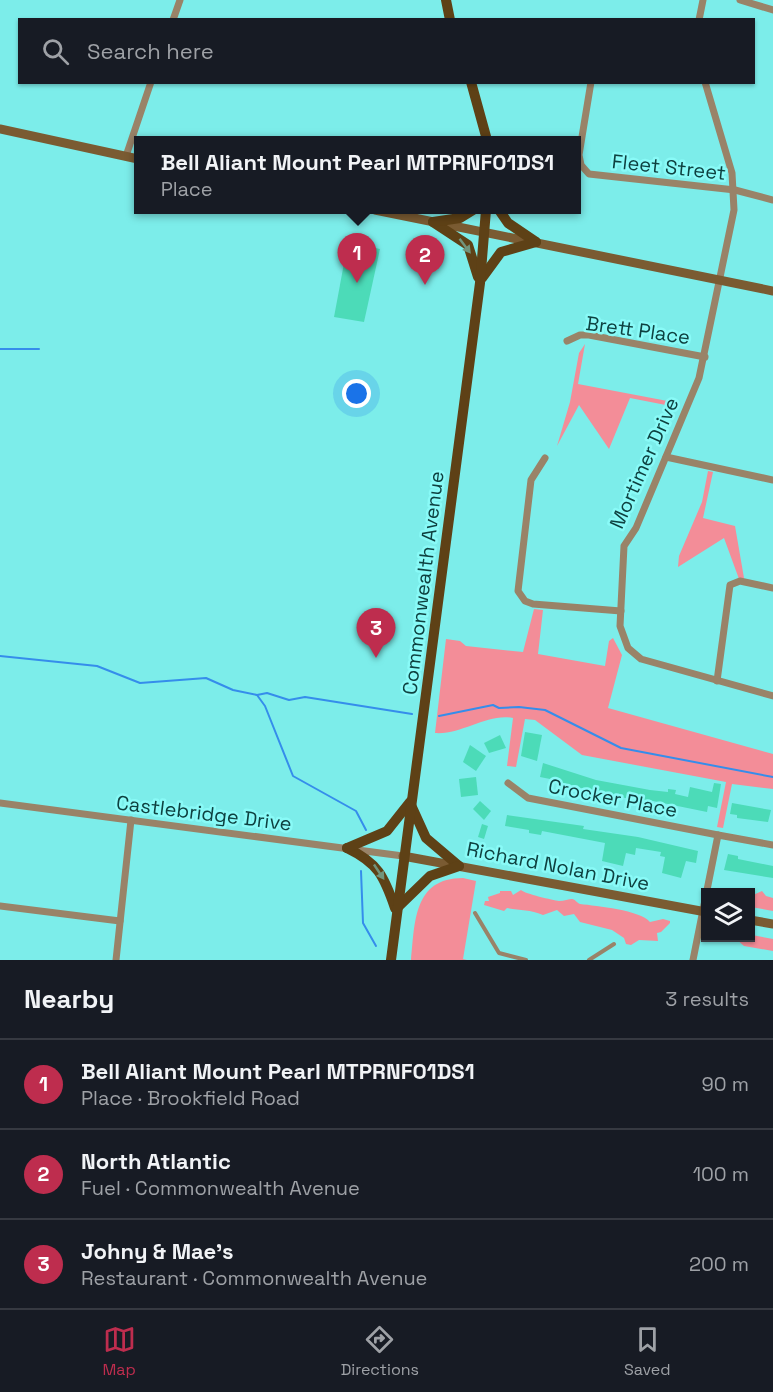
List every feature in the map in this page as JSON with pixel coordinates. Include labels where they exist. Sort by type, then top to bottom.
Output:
[{"type":"main road","points":[[446,0],[450,18]]},
{"type":"main road","points":[[472,84],[487,136]]},
{"type":"main road","points":[[0,129],[134,158]]},
{"type":"main road","points":[[394,214],[773,291]]},
{"type":"main road","points":[[433,222],[460,218],[466,214]]},
{"type":"main road","name":"Commonwealth Avenue","points":[[391,960],[410,802],[424,723],[480,283],[486,214]]},
{"type":"main road","points":[[501,214],[507,223],[536,242]]},
{"type":"main road","points":[[433,222],[468,245],[480,283]]},
{"type":"main road","points":[[480,283],[501,252],[536,242]]},
{"type":"main road","points":[[410,802],[426,838],[459,866],[424,880],[396,910],[377,868],[365,856],[347,848],[387,831],[410,802]]},
{"type":"main road","name":"Richard Nolan Drive","points":[[403,856],[701,912]]},
{"type":"main road","points":[[755,921],[773,924]]},
{"type":"street","points":[[174,18],[180,0]]},
{"type":"street","points":[[699,18],[703,0]]},
{"type":"street","points":[[740,0],[773,10]]},
{"type":"street","points":[[126,156],[150,84]]},
{"type":"street","name":"Fleet Street","points":[[581,142],[591,84]]},
{"type":"street","name":"Mortimer Drive","points":[[706,84],[731,166],[735,190],[734,210],[705,357],[636,528],[624,546],[622,637],[636,656],[773,696]]},
{"type":"street","name":"Fleet Street","points":[[581,165],[589,174],[735,190]]},
{"type":"street","points":[[735,190],[773,200]]},
{"type":"street","name":"Brett Place","points":[[567,341],[589,334],[705,357]]},
{"type":"street","points":[[666,457],[773,480]]},
{"type":"street","points":[[545,458],[531,480],[518,591],[525,601],[532,604],[621,611]]},
{"type":"street","points":[[717,681],[730,585],[740,580],[773,588]]},
{"type":"street","name":"Crocker Place","points":[[508,783],[528,798],[773,845]]},
{"type":"street","name":"Castlebridge Drive","points":[[0,803],[403,856]]},
{"type":"street","points":[[116,960],[131,820]]},
{"type":"street","points":[[708,888],[718,835]]},
{"type":"street","points":[[0,906],[120,921]]},
{"type":"street","points":[[693,960],[701,922]]},
{"type":"lane","points":[[475,913],[499,953],[526,960]]},
{"type":"lane","points":[[589,960],[614,944]]},
{"type":"shaded area","points":[[585,344],[578,384],[678,403],[676,407],[630,398],[609,449],[579,405],[557,446],[570,402],[579,353]]},
{"type":"shaded area","points":[[708,471],[713,472],[703,518],[735,526],[744,578],[739,579],[724,538],[678,567],[679,556],[702,502]]},
{"type":"shaded area","points":[[534,609],[543,610],[538,654],[605,666],[609,641],[613,638],[622,655],[608,708],[773,754],[773,789],[732,784],[723,828],[717,827],[726,782],[582,755],[535,720],[525,719],[516,767],[507,766],[513,718],[503,717],[455,731],[435,733],[446,639],[460,641],[466,646],[523,652]]},
{"type":"shaded area","points":[[463,878],[476,881],[463,959],[467,960],[411,960],[416,918],[426,894],[434,886],[447,880]]},
{"type":"shaded area","points":[[521,890],[556,900],[572,899],[580,904],[637,914],[650,922],[663,919],[670,923],[657,933],[658,941],[639,940],[631,945],[626,944],[624,938],[612,930],[580,922],[574,914],[564,916],[557,910],[543,915],[507,908],[504,911],[484,905],[485,901],[489,901],[488,897],[500,891],[511,891],[513,895]]},
{"type":"shaded area","points":[[762,891],[766,896],[773,898],[773,911],[755,908],[755,894]]},
{"type":"shaded area","points":[[755,936],[773,939],[773,951],[744,946],[740,942],[755,942]]},
{"type":"building","points":[[348,242],[380,249],[364,322],[334,317]]},
{"type":"building","points":[[525,732],[542,735],[537,761],[521,756]]},
{"type":"building","points":[[500,735],[506,748],[489,753],[484,743]]},
{"type":"building","points":[[470,745],[486,756],[476,771],[463,762]]},
{"type":"building","points":[[543,763],[596,780],[650,790],[668,792],[668,789],[676,790],[675,794],[688,797],[690,787],[712,792],[714,783],[721,784],[717,808],[708,806],[707,812],[653,801],[652,804],[559,783],[560,781],[540,777]]},
{"type":"building","points":[[476,777],[478,795],[461,797],[459,779]]},
{"type":"building","points":[[480,801],[491,811],[484,820],[473,809]]},
{"type":"building","points":[[732,803],[771,810],[768,822],[737,818],[737,815],[730,814]]},
{"type":"building","points":[[507,815],[584,826],[583,829],[638,837],[698,851],[696,863],[686,861],[681,878],[662,873],[665,857],[660,856],[661,852],[636,848],[635,855],[626,853],[623,866],[602,861],[605,843],[542,831],[541,835],[529,833],[529,830],[505,826]]},
{"type":"building","points":[[482,824],[488,826],[484,839],[478,837]]},
{"type":"building","points":[[728,854],[738,856],[738,859],[773,866],[773,878],[724,870]]},
{"type":"waterway","points":[[0,349],[39,349]]},
{"type":"waterway","points":[[0,656],[97,666],[140,683],[206,678],[233,690],[257,695],[265,706],[293,776],[356,811],[366,830]]},
{"type":"waterway","points":[[257,695],[267,693],[289,700],[305,697],[412,714]]},
{"type":"waterway","points":[[439,716],[493,705],[499,708],[519,707],[545,710],[621,748],[773,777]]},
{"type":"waterway","points":[[361,871],[363,923],[376,946]]},
{"type":"place","name":"Bell Aliant Mount Pearl MTPRNF01DS1","points":[[357,283]]},
{"type":"place","name":"North Atlantic","points":[[425,285]]},
{"type":"place","name":"Johny & Mae's","points":[[376,658]]}]
